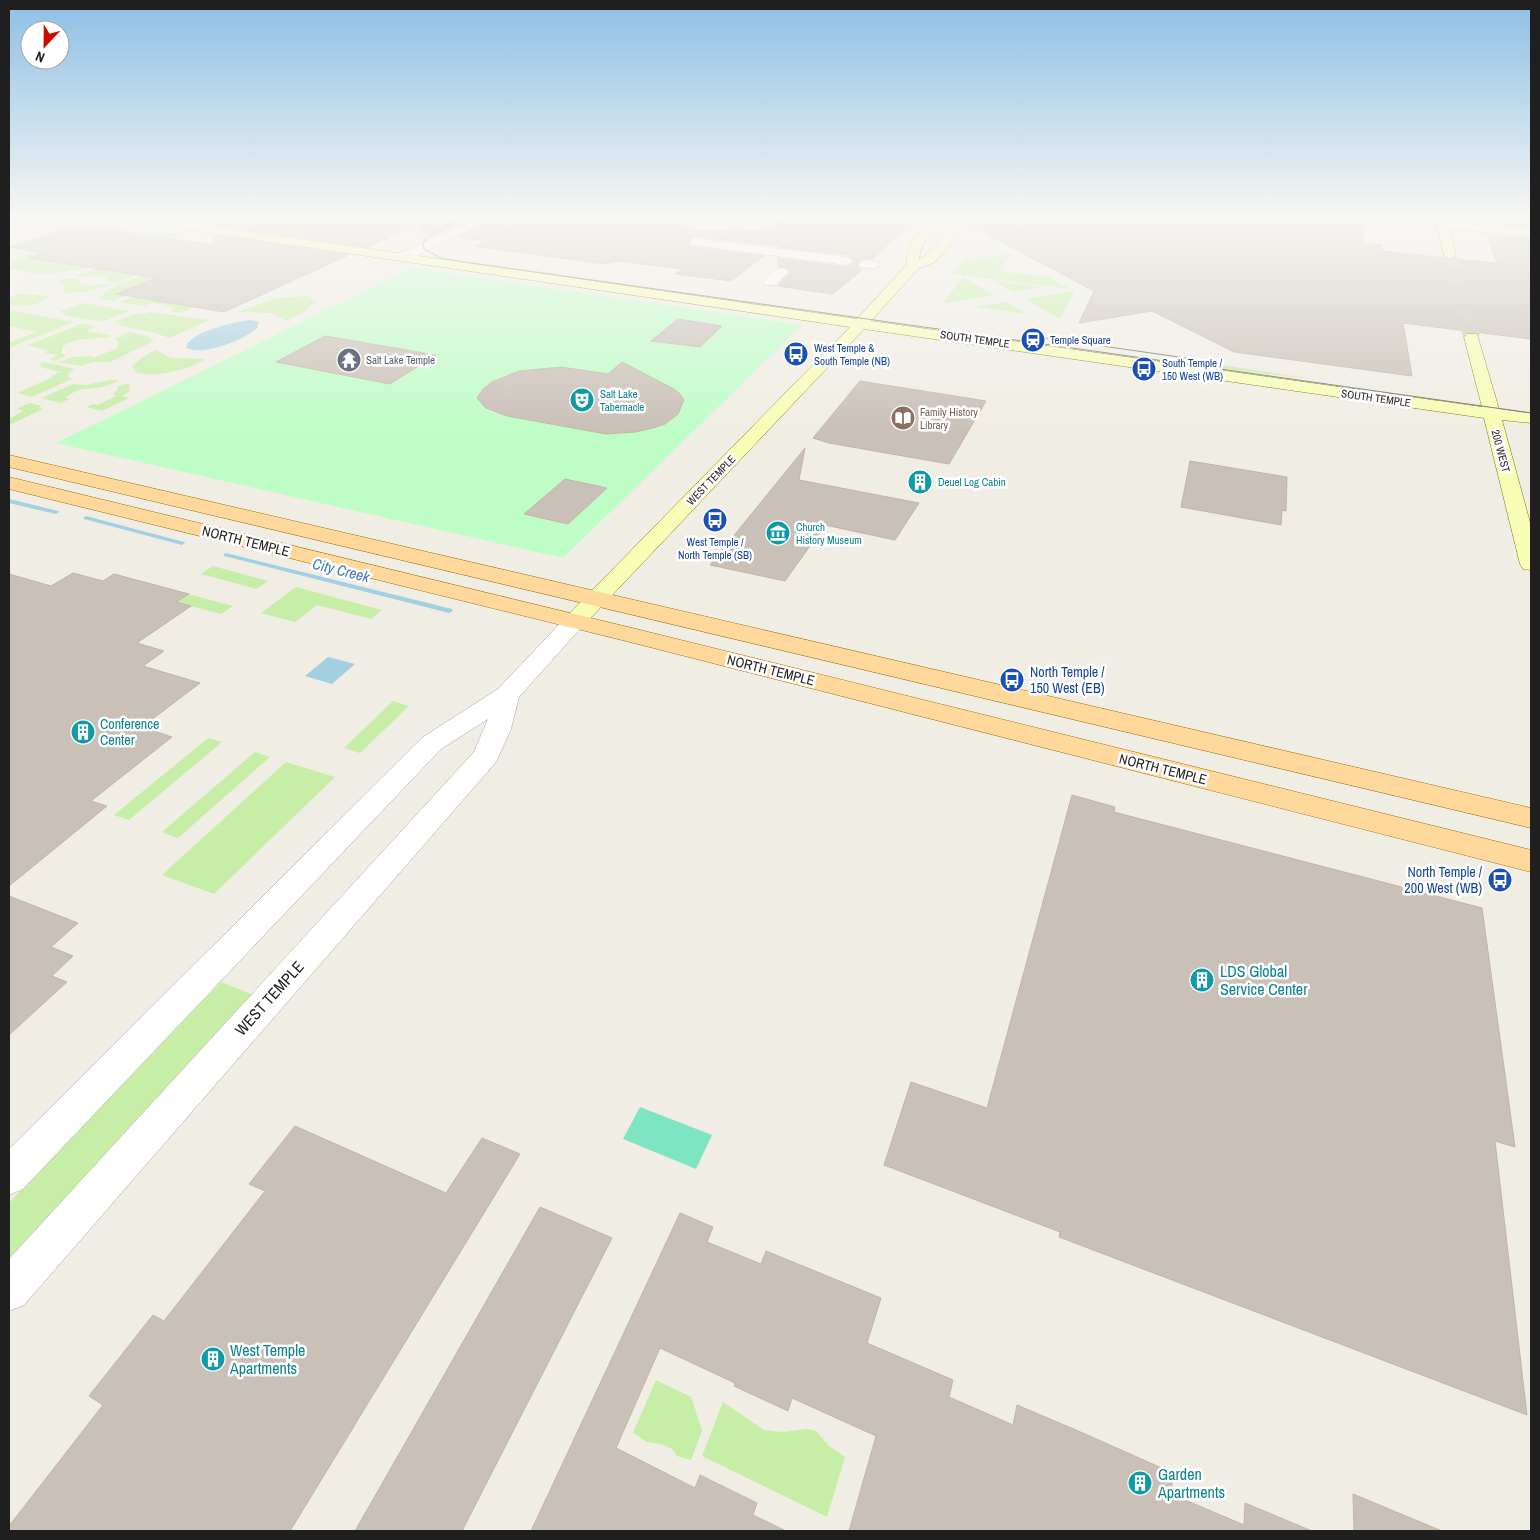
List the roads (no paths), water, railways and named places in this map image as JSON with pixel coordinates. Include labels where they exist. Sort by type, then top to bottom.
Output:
[{"type":"main road","name":"NORTH TEMPLE","points":[[9,461],[1531,818]]},
{"type":"main road","name":"NORTH TEMPLE","points":[[9,483],[575,621],[1531,861]]},
{"type":"street","name":"SOUTH TEMPLE","points":[[661,289],[864,314],[1531,418]]},
{"type":"street","points":[[711,289],[785,299]]},
{"type":"street","name":"WEST TEMPLE","points":[[9,1176],[432,743],[507,695],[890,289]]},
{"type":"street","name":"SOUTH TEMPLE","points":[[864,314],[944,320]]},
{"type":"street","name":"200 WEST","points":[[1472,337],[1531,564]]},
{"type":"street","points":[[1468,393],[1504,397]]},
{"type":"street","name":"WEST TEMPLE","points":[[9,1290],[486,756],[498,729],[507,695]]},
{"type":"water","points":[[252,320],[259,322],[257,328],[233,342],[202,350],[186,348],[189,342],[204,332],[225,325]]},
{"type":"water","points":[[328,657],[355,664],[332,684],[305,676]]},
{"type":"waterway","name":"City Creek","points":[[9,501],[56,512]]},
{"type":"waterway","name":"City Creek","points":[[86,518],[182,543]]},
{"type":"waterway","name":"City Creek","points":[[226,555],[449,611]]},
{"type":"tunnel","points":[[1459,289],[1470,328]]},
{"type":"tunnel","points":[[1469,327],[1472,337]]},
{"type":"tram line","points":[[655,289],[1531,413]]},
{"type":"tram line","points":[[1046,338],[1207,361]]},
{"type":"place","name":"Temple Square","points":[[1033,340]]},
{"type":"place","name":"West Temple & South Temple (NB)","points":[[796,354]]},
{"type":"place","name":"Salt Lake Temple","points":[[349,360]]},
{"type":"place","name":"South Temple / 150 West (WB)","points":[[1144,369]]},
{"type":"place","name":"Salt Lake Tabernacle","points":[[582,400]]},
{"type":"place","name":"Family History Library","points":[[903,418]]},
{"type":"place","name":"Deuel Log Cabin","points":[[920,482]]},
{"type":"place","name":"West Temple / North Temple (SB)","points":[[715,520]]},
{"type":"place","name":"Church History Museum","points":[[778,533]]},
{"type":"place","name":"North Temple / 150 West (EB)","points":[[1012,680]]},
{"type":"place","name":"Conference Center","points":[[83,732]]},
{"type":"place","name":"North Temple / 200 West (WB)","points":[[1500,880]]},
{"type":"place","name":"LDS Global Service Center","points":[[1202,980]]},
{"type":"place","name":"West Temple Apartments","points":[[213,1359]]},
{"type":"place","name":"Garden Apartments","points":[[1140,1483]]}]
